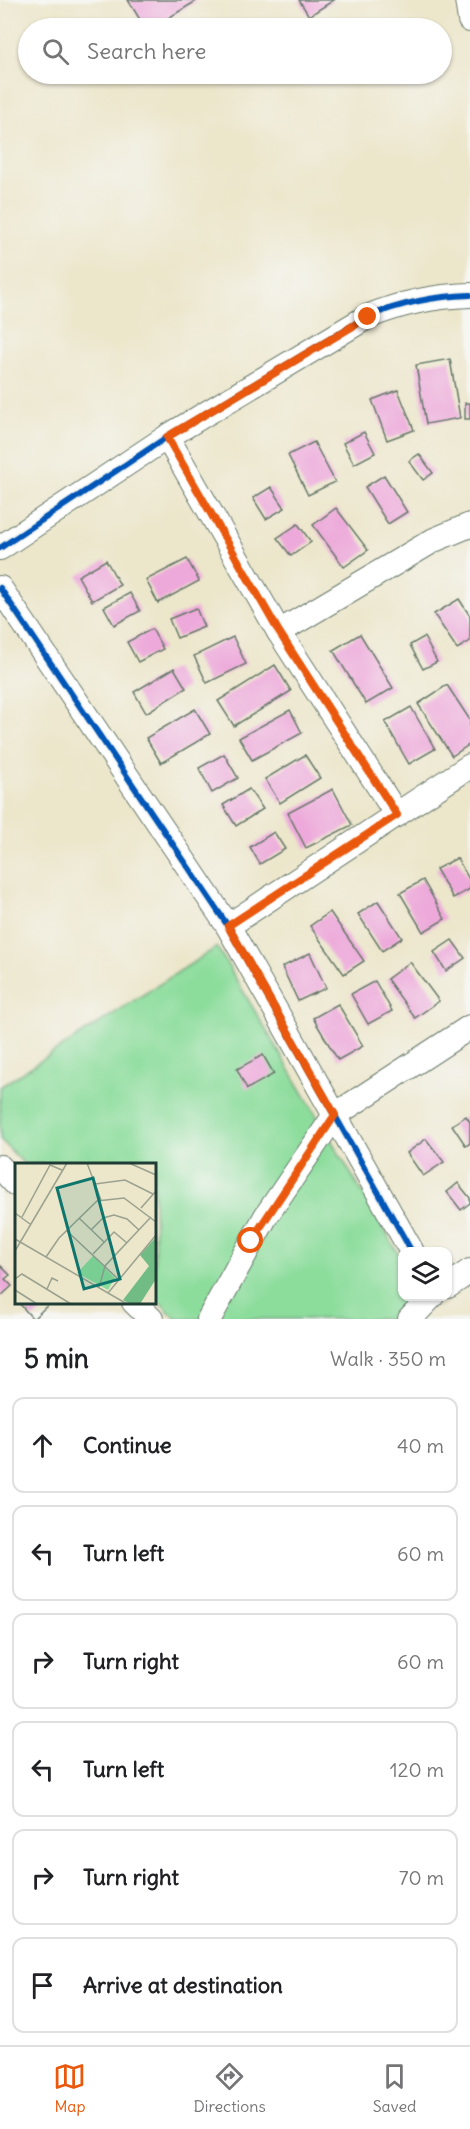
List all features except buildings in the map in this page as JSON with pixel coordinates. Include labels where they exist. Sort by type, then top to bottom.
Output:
[{"type":"street","points":[[466,0],[470,20]]},
{"type":"street","points":[[0,548],[167,437],[368,317],[397,305],[442,296],[470,295]]},
{"type":"street","points":[[167,437],[279,632],[397,815]]},
{"type":"street","points":[[279,632],[434,540],[470,525]]},
{"type":"street","points":[[0,588],[228,926],[410,1247]]},
{"type":"street","points":[[228,926],[470,766]]},
{"type":"street","points":[[209,1319],[251,1241],[335,1115],[470,1028]]},
{"type":"street","points":[[0,1167],[15,1183]]},
{"type":"street","points":[[452,1283],[470,1271]]},
{"type":"street","points":[[410,1319],[427,1301]]},
{"type":"street","points":[[136,1304],[151,1319]]},
{"type":"green space","points":[[217,947],[398,1253],[398,1301],[410,1301],[390,1319],[176,1319],[156,1298],[156,1163],[23,1163],[0,1139],[0,1087]]},
{"type":"cycle path","points":[[0,548],[167,437],[367,317],[417,301],[470,295]]},
{"type":"cycle path","points":[[0,588],[228,926],[409,1247]]},
{"type":"route","points":[[251,1241],[335,1115],[228,926],[397,815],[279,632],[167,437],[368,317]]}]
